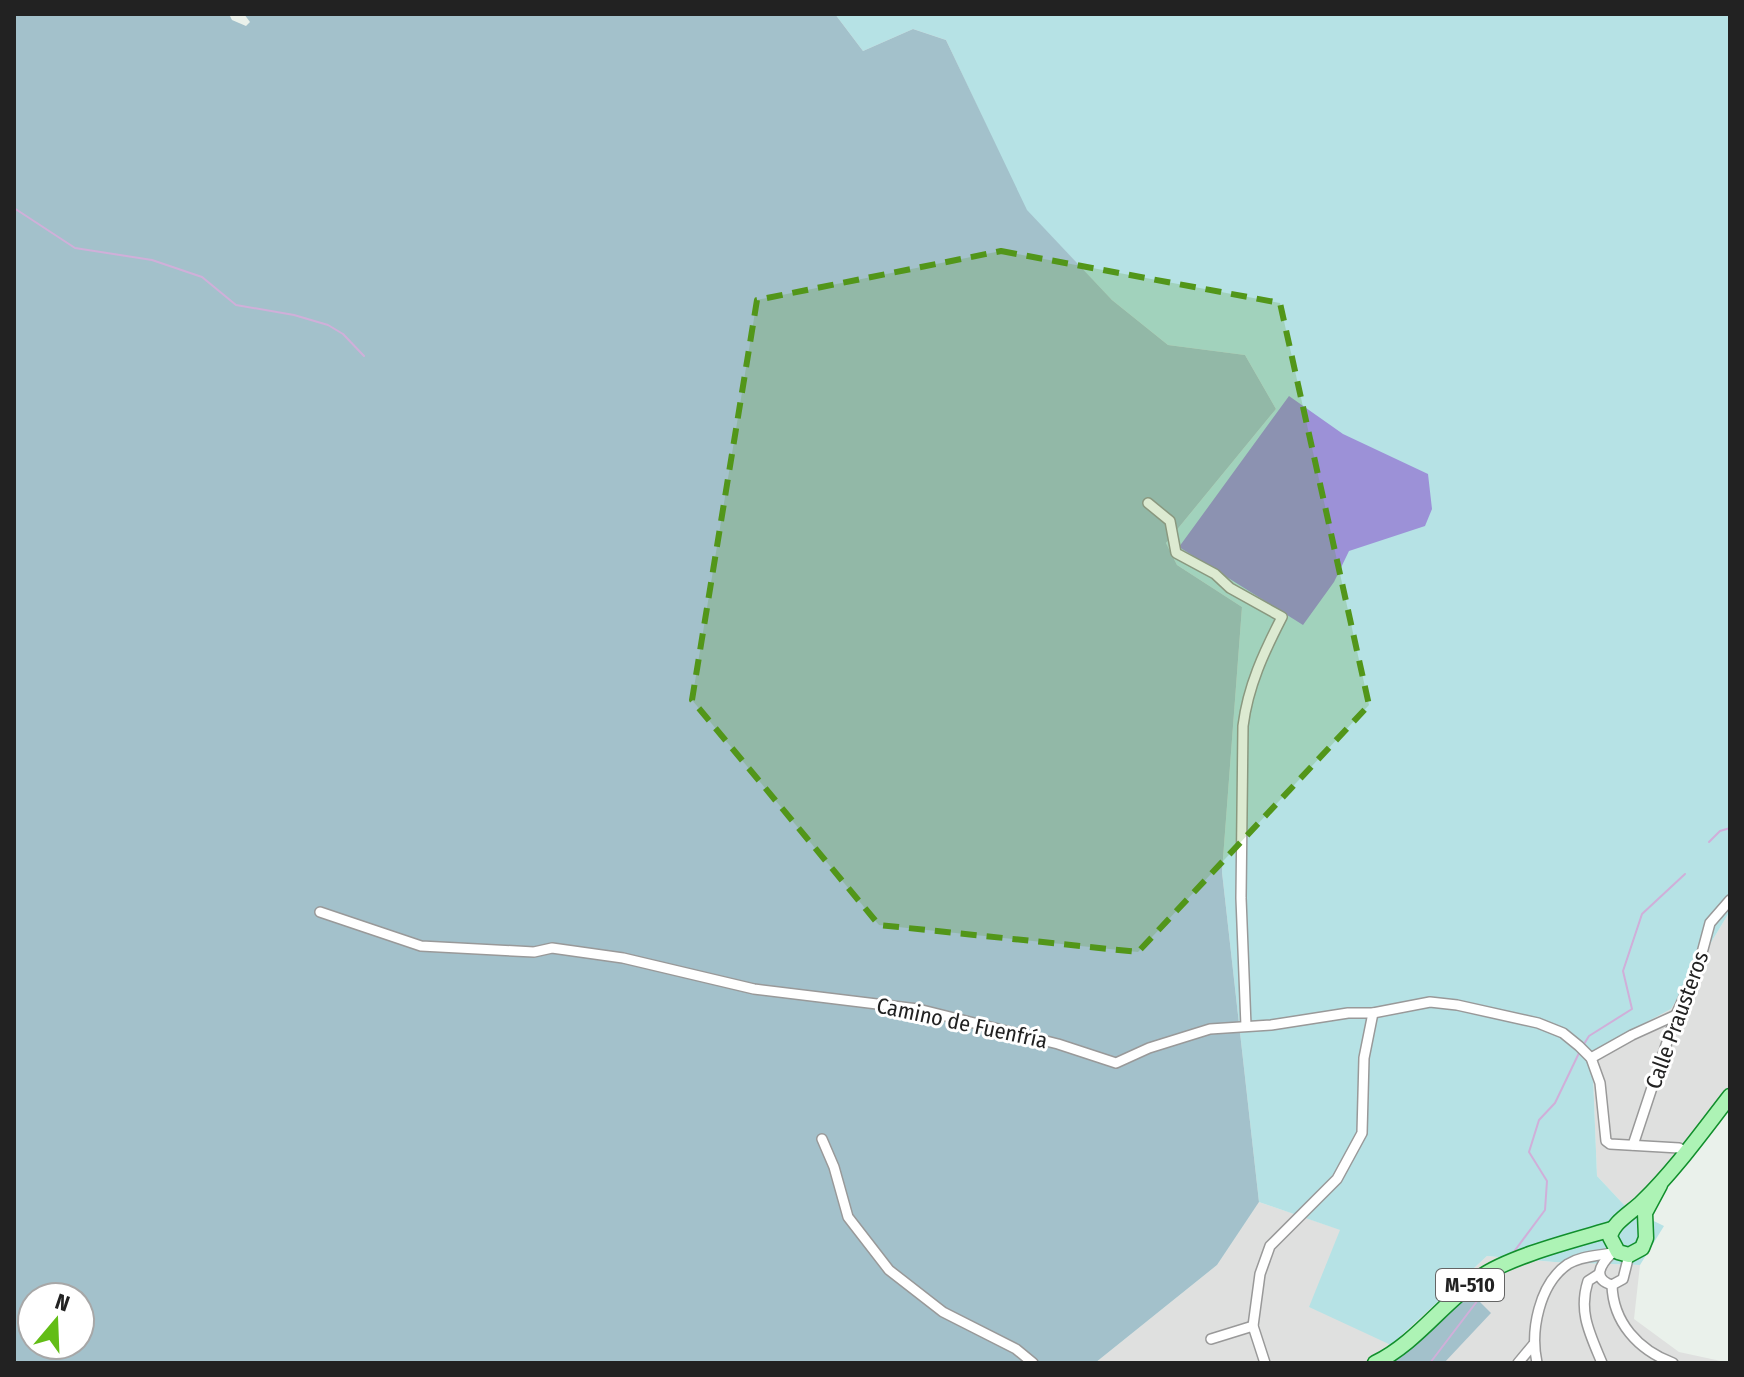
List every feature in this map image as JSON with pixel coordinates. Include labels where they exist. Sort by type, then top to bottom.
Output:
[{"type":"main road","points":[[1612,1243],[1624,1219],[1660,1185],[1730,1096]]},
{"type":"main road","points":[[1629,1255],[1639,1251],[1645,1243],[1645,1213],[1660,1185]]},
{"type":"main road","points":[[1624,1219],[1636,1220],[1644,1228]]},
{"type":"main road","name":"M-510","points":[[1375,1363],[1408,1340],[1484,1275],[1583,1238],[1612,1243],[1629,1255]]},
{"type":"street","points":[[1148,503],[1170,521],[1176,553],[1282,617],[1261,659],[1245,705],[1243,726],[1241,898],[1246,1026]]},
{"type":"street","name":"Calle Prausteros","points":[[1633,1145],[1676,1015],[1699,964],[1710,923],[1730,900]]},
{"type":"street","name":"Camino de Fuenfría","points":[[320,912],[421,946],[534,952],[552,948],[623,958],[754,989],[918,1009],[1058,1044],[1116,1063],[1149,1048],[1210,1029],[1271,1025],[1348,1013],[1373,1013],[1430,1002],[1538,1023],[1563,1033],[1585,1052]]},
{"type":"street","points":[[1265,1363],[1253,1326],[1260,1274],[1270,1246],[1337,1179],[1362,1133],[1364,1058],[1373,1013]]},
{"type":"street","points":[[1676,1015],[1585,1052],[1600,1083],[1606,1141],[1610,1144],[1679,1148],[1686,1152]]},
{"type":"street","points":[[822,1139],[834,1167],[848,1217],[889,1270],[943,1312],[1016,1349],[1033,1363]]},
{"type":"street","points":[[1537,1363],[1533,1345],[1538,1312],[1554,1278],[1570,1263],[1591,1256],[1612,1243]]},
{"type":"street","points":[[1602,1363],[1583,1318],[1583,1306],[1588,1281],[1599,1270],[1612,1243]]},
{"type":"street","points":[[1591,1256],[1598,1260],[1604,1282],[1612,1285],[1623,1279],[1629,1255]]},
{"type":"street","points":[[1612,1285],[1618,1317],[1630,1333],[1648,1350],[1673,1363]]},
{"type":"street","points":[[1211,1339],[1253,1326]]},
{"type":"street","points":[[1518,1363],[1533,1345]]},
{"type":"street","points":[[1518,1363],[1525,1363]]},
{"type":"highlighted area","points":[[1001,251],[1280,303],[1369,705],[1138,952],[879,925],[692,700],[757,300]]},
{"type":"shaded area","points":[[14,14],[229,14],[232,20],[246,26],[250,22],[244,14],[835,14],[863,51],[913,29],[946,40],[1027,210],[1112,300],[1168,345],[1245,355],[1276,409],[1166,543],[1177,565],[1242,607],[1222,872],[1259,1202],[1217,1265],[1095,1363],[14,1363]]},
{"type":"shaded area","points":[[835,14],[1730,14],[1730,911],[1671,1009],[1592,1051],[1597,1176],[1627,1208],[1664,1226],[1640,1265],[1487,1256],[1391,1345],[1309,1307],[1340,1230],[1259,1202],[1222,872],[1242,607],[1177,565],[1166,543],[1276,409],[1245,355],[1168,345],[1112,300],[1026,210],[946,40],[913,29],[863,51]]},
{"type":"shaded area","points":[[1289,396],[1343,434],[1428,474],[1432,509],[1425,526],[1349,551],[1334,582],[1303,625],[1179,547]]},
{"type":"shaded area","points":[[1730,911],[1730,1102],[1627,1208],[1597,1176],[1592,1050],[1671,1009]]},
{"type":"shaded area","points":[[1259,1202],[1341,1230],[1391,1345],[1487,1256],[1640,1265],[1634,1319],[1679,1352],[1730,1363],[1095,1363],[1217,1265]]},
{"type":"shaded area","points":[[1505,1273],[1479,1301],[1491,1313],[1444,1363],[1389,1363],[1479,1283]]},
{"type":"waterway","points":[[14,208],[75,248],[152,260],[202,277],[236,305],[294,315],[328,325],[343,334],[364,356]]},
{"type":"waterway","points":[[1709,842],[1720,831],[1730,828]]},
{"type":"waterway","points":[[1584,1044],[1589,1036],[1632,1009],[1623,971],[1642,914],[1685,874]]},
{"type":"waterway","points":[[1513,1253],[1545,1210],[1547,1181],[1529,1152],[1539,1120],[1555,1103],[1579,1053]]},
{"type":"waterway","points":[[1430,1363],[1497,1275]]}]
